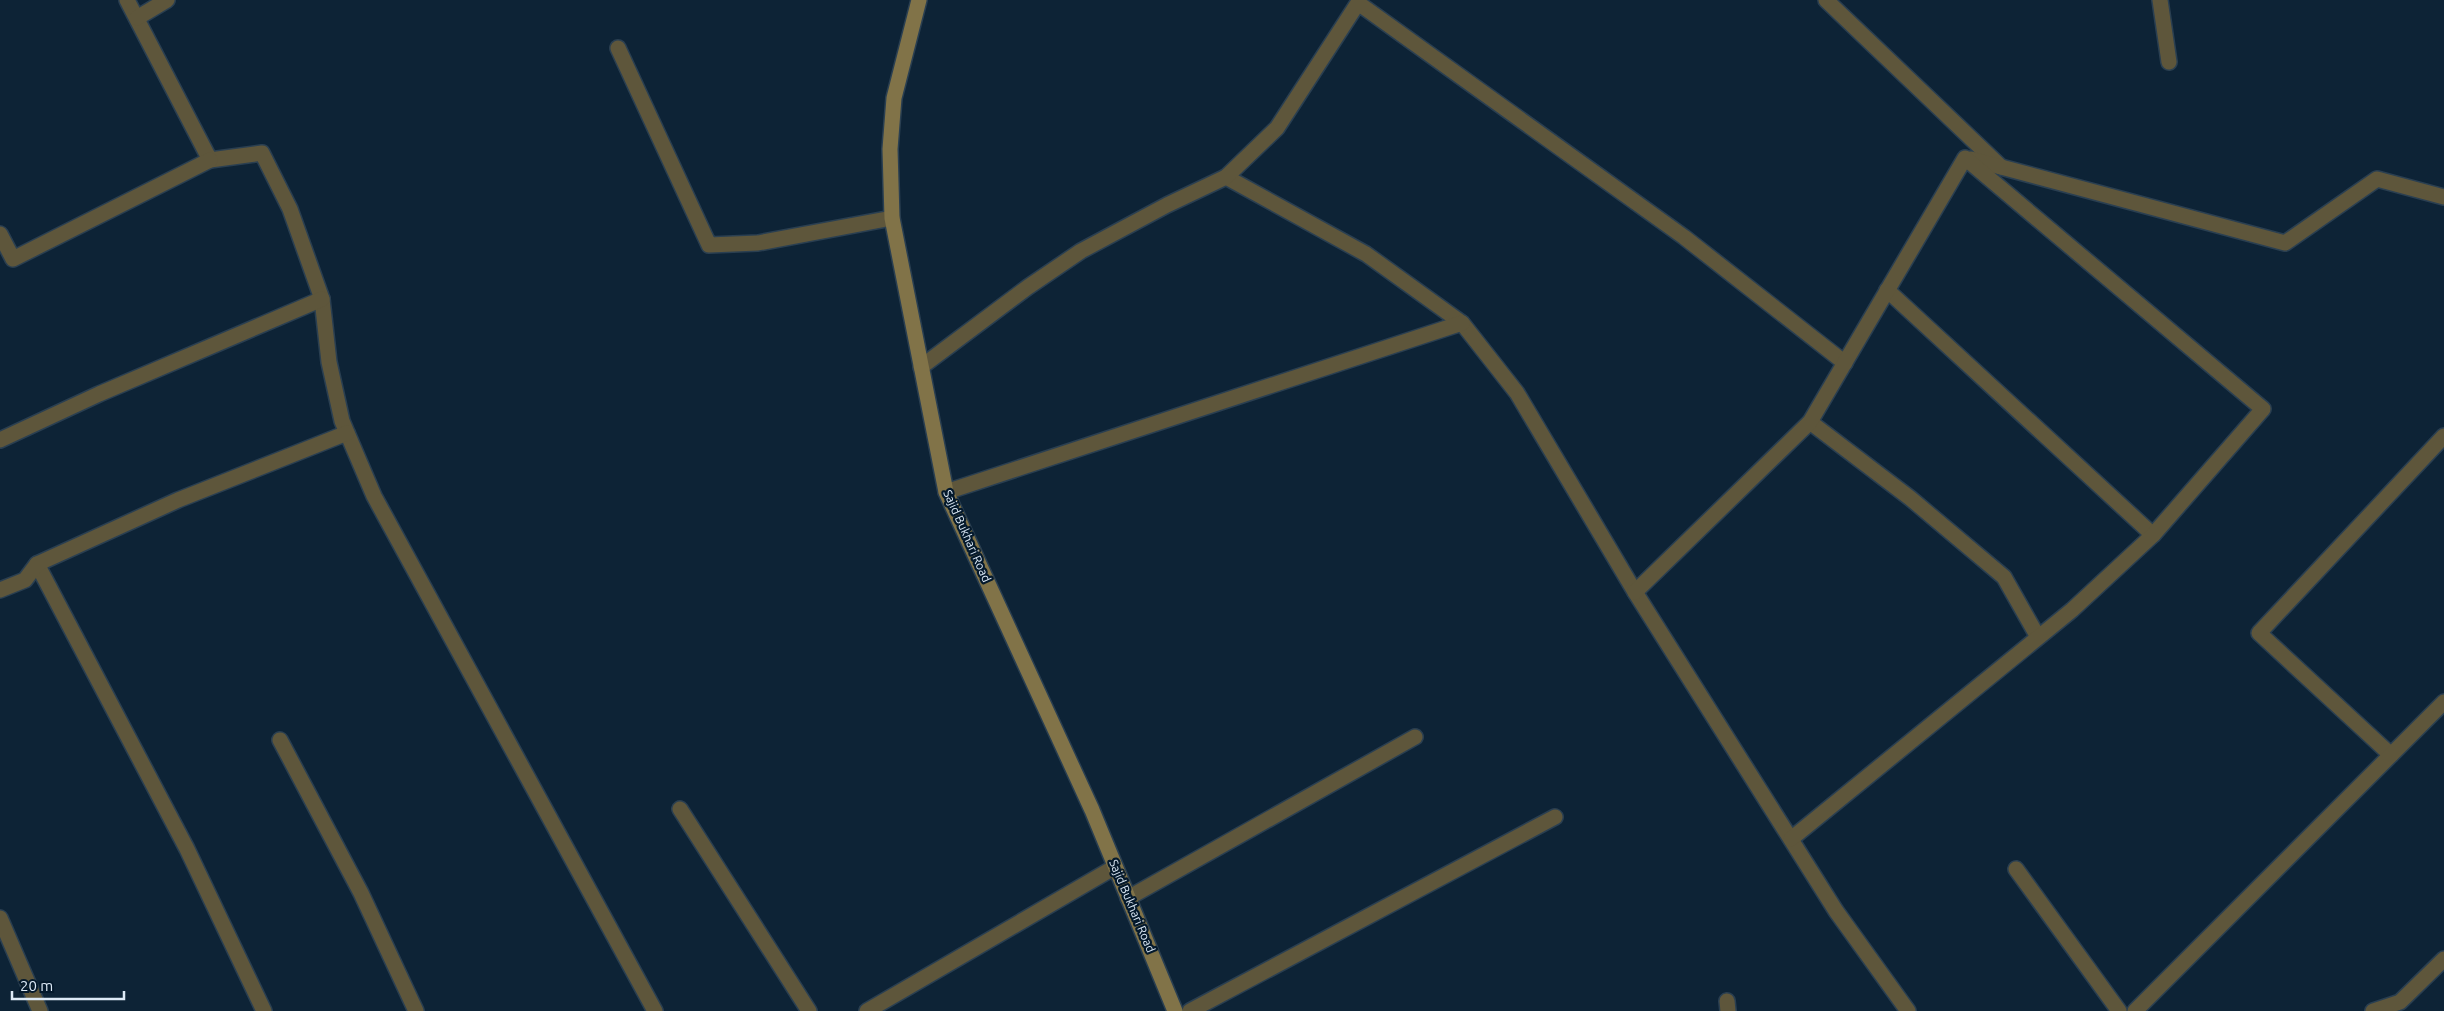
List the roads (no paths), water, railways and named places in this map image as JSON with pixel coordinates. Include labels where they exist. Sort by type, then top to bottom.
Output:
[{"type":"street","points":[[126,0],[210,160]]},
{"type":"street","points":[[137,18],[167,0]]},
{"type":"street","name":"Sajid Bukhari Road","points":[[919,0],[894,98],[890,149],[892,218],[946,492],[1092,810],[1175,1011]]},
{"type":"street","points":[[1826,0],[2002,168]]},
{"type":"street","points":[[2160,0],[2168,62]]},
{"type":"street","points":[[921,367],[1028,287],[1081,251],[1167,205],[1226,177],[1277,128],[1359,2],[1684,238],[1844,362]]},
{"type":"street","points":[[618,48],[709,245],[758,243],[892,218]]},
{"type":"street","points":[[0,234],[6,262],[210,160],[262,153],[290,209],[322,299],[329,362],[342,421],[374,496],[655,1011]]},
{"type":"street","points":[[1965,158],[2285,243],[2377,179],[2444,197]]},
{"type":"street","points":[[1635,592],[1810,422],[1965,158]]},
{"type":"street","points":[[1791,839],[2072,610],[2153,535],[2262,409],[1965,158]]},
{"type":"street","points":[[1226,177],[1366,254],[1462,323],[1517,393],[1635,592],[1836,911],[1908,1011]]},
{"type":"street","points":[[1887,290],[2153,535]]},
{"type":"street","points":[[0,440],[99,394],[322,299]]},
{"type":"street","points":[[946,492],[1462,323]]},
{"type":"street","points":[[1810,422],[1910,498],[2004,578],[2038,637]]},
{"type":"street","points":[[0,590],[25,580],[36,564],[178,500],[347,433]]},
{"type":"street","points":[[2391,755],[2259,633],[2444,436]]},
{"type":"street","points":[[36,564],[187,849],[264,1011]]},
{"type":"street","points":[[2135,1011],[2444,702]]},
{"type":"street","points":[[1128,898],[1415,737]]},
{"type":"street","points":[[280,740],[361,893],[416,1011]]},
{"type":"street","points":[[680,809],[809,1011]]},
{"type":"street","points":[[1190,1011],[1556,817]]},
{"type":"street","points":[[867,1011],[1115,867]]},
{"type":"street","points":[[2016,869],[2119,1011]]},
{"type":"street","points":[[0,918],[40,1011]]},
{"type":"street","points":[[2373,1011],[2400,1002],[2444,959]]}]
